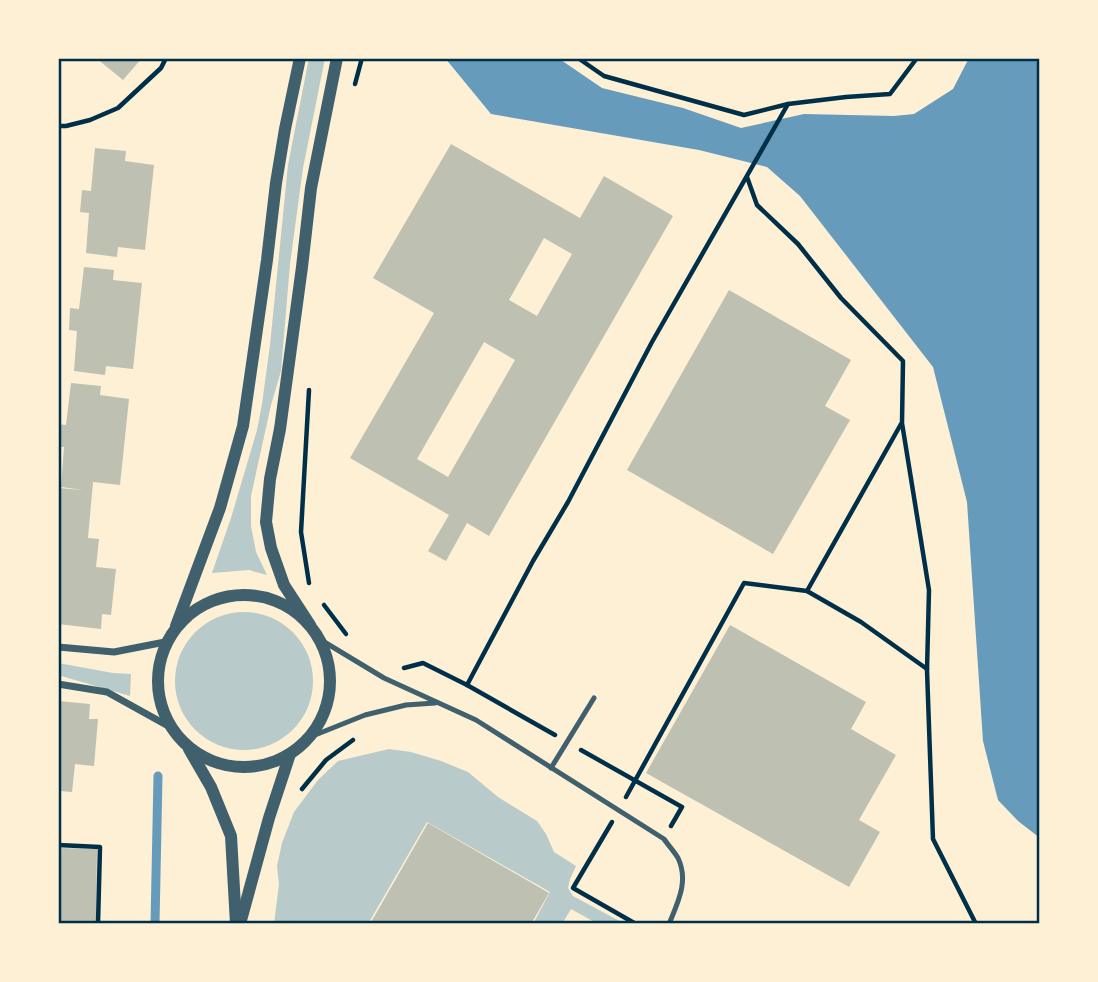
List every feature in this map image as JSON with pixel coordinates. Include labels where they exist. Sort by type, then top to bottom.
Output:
[{"type":"street","points":[[170,727],[161,705],[157,684],[158,663],[165,642],[176,626],[220,509],[243,426],[267,260],[275,183],[300,58]]},
{"type":"street","points":[[187,746],[204,758],[232,766],[262,766],[290,754],[310,737],[324,715],[329,692],[327,656],[321,640],[284,585],[271,548],[266,522],[311,188],[337,58]]},
{"type":"street","points":[[176,626],[193,611],[212,600],[250,593],[283,603],[310,625]]},
{"type":"street","points":[[58,647],[114,652],[165,642]]},
{"type":"street","points":[[58,684],[107,692],[170,727],[187,746],[211,787],[230,836],[238,924]]},
{"type":"street","points":[[238,924],[290,754]]},
{"type":"lane","points":[[321,640],[384,678],[475,720],[664,839],[678,858],[683,878],[680,896],[669,924]]},
{"type":"lane","points":[[551,768],[594,698]]},
{"type":"lane","points":[[310,737],[365,715],[406,705],[438,703]]},
{"type":"path","points":[[58,125],[66,126],[90,120],[118,108],[161,68],[166,58]]},
{"type":"path","points":[[355,85],[362,58]]},
{"type":"path","points":[[578,58],[604,76],[744,115],[788,104],[890,94],[917,58]]},
{"type":"path","points":[[467,685],[652,342],[788,104]]},
{"type":"path","points":[[747,177],[757,205],[798,244],[841,298],[903,361],[902,423],[929,590],[927,670],[933,839],[976,924]]},
{"type":"path","points":[[309,384],[302,532],[309,584]]},
{"type":"path","points":[[807,591],[902,423]]},
{"type":"path","points":[[636,924],[573,888],[744,583],[807,591],[861,622],[927,670]]},
{"type":"path","points":[[323,603],[352,638]]},
{"type":"path","points":[[396,665],[405,668],[423,663],[467,685],[682,807],[664,839]]},
{"type":"path","points":[[297,797],[326,760],[357,739]]},
{"type":"path","points":[[58,845],[100,847],[98,924]]},
{"type":"shaded area","points":[[309,58],[325,58],[303,168],[290,264],[281,371],[251,496],[251,526],[256,552],[267,575],[249,570],[212,573],[231,518],[262,404],[288,165]]},
{"type":"shaded area","points":[[244,612],[270,617],[293,632],[308,655],[313,681],[308,707],[293,730],[270,745],[244,750],[218,745],[195,730],[180,707],[175,681],[180,655],[195,632],[218,617]]},
{"type":"shaded area","points":[[58,663],[131,674],[130,696],[58,675]]},
{"type":"shaded area","points":[[389,749],[411,752],[468,772],[498,797],[537,821],[554,852],[576,866],[568,888],[573,896],[625,924],[598,924],[571,909],[562,924],[533,924],[550,892],[427,822],[368,924],[274,924],[279,884],[277,866],[282,843],[294,812],[318,780],[338,761]]},
{"type":"water","points":[[445,58],[558,58],[602,88],[683,108],[741,128],[804,114],[914,114],[953,89],[969,58],[1040,58],[1040,838],[1018,821],[998,800],[983,741],[967,502],[933,367],[800,196],[767,167],[699,150],[491,114]]},
{"type":"building","points":[[96,58],[142,58],[123,80]]},
{"type":"building","points":[[451,144],[580,218],[604,176],[673,216],[489,536],[467,523],[446,561],[428,551],[449,515],[350,458],[434,313],[373,278]],"holes":[[[544,238],[572,254],[537,316],[509,300]],[[484,342],[515,360],[448,477],[417,459]]]},
{"type":"building","points":[[95,148],[126,151],[125,161],[154,165],[145,250],[118,247],[117,257],[86,253],[89,213],[80,212],[82,190],[91,191]]},
{"type":"building","points":[[84,267],[114,270],[113,280],[142,283],[133,369],[106,366],[105,375],[74,371],[77,331],[69,330],[70,308],[79,309]]},
{"type":"building","points":[[729,290],[851,360],[825,406],[850,420],[773,554],[627,470]]},
{"type":"building","points":[[71,383],[101,386],[100,395],[129,399],[120,485],[93,482],[88,538],[99,539],[96,567],[116,569],[111,615],[102,614],[101,629],[58,624],[58,488],[84,490],[61,487],[64,447],[58,447],[58,424],[66,425]]},
{"type":"building","points":[[730,625],[866,702],[851,729],[896,755],[859,820],[880,832],[849,887],[646,773]]},
{"type":"building","points":[[58,701],[90,704],[89,719],[98,719],[94,766],[75,764],[72,792],[61,791],[60,802],[58,802]]},
{"type":"building","points":[[428,823],[549,893],[531,924],[370,924]]},
{"type":"building","points":[[58,848],[97,849],[96,924],[58,924]]},
{"type":"waterway","points":[[155,924],[158,776]]}]
